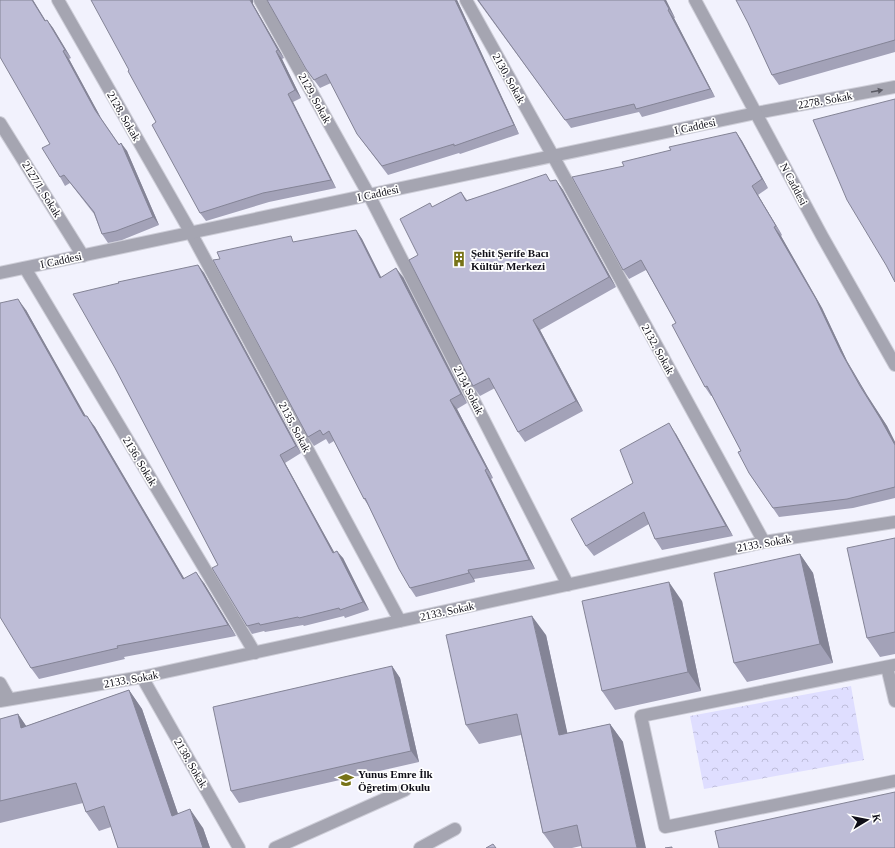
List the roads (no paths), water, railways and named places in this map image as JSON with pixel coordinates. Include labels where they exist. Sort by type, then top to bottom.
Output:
[{"type":"street","name":"2128. Sokak","points":[[58,0],[191,233]]},
{"type":"street","name":"2129. Sokak","points":[[260,0],[369,195]]},
{"type":"street","name":"2130. Sokak","points":[[466,0],[553,156]]},
{"type":"street","name":"N Caddesi","points":[[695,0],[822,236],[895,365]]},
{"type":"street","name":"2278. Sokak","points":[[756,113],[895,87]]},
{"type":"street","name":"I Caddesi","points":[[0,273],[756,113]]},
{"type":"street","name":"2127/1. Sokak","points":[[0,123],[83,256]]},
{"type":"street","name":"2132. Sokak","points":[[553,156],[764,542]]},
{"type":"street","name":"2134 Sokak","points":[[369,195],[568,585]]},
{"type":"street","name":"2135. Sokak","points":[[191,233],[400,621]]},
{"type":"street","name":"2136. Sokak","points":[[25,268],[255,653]]},
{"type":"street","name":"2133. Sokak","points":[[4,700],[142,677],[764,542],[895,522]]},
{"type":"street","points":[[895,701],[891,666],[640,716],[665,827],[895,780]]},
{"type":"street","name":"2138. Sokak","points":[[142,677],[239,848]]},
{"type":"street","points":[[0,683],[4,700]]},
{"type":"street","points":[[276,848],[405,790]]},
{"type":"street","points":[[420,848],[456,829]]},
{"type":"place","name":"Şehit Şerife Bacı Kültür Merkezi","points":[[459,259]]},
{"type":"place","name":"Yunus Emre İlk Öğretim Okulu","points":[[346,780]]}]
